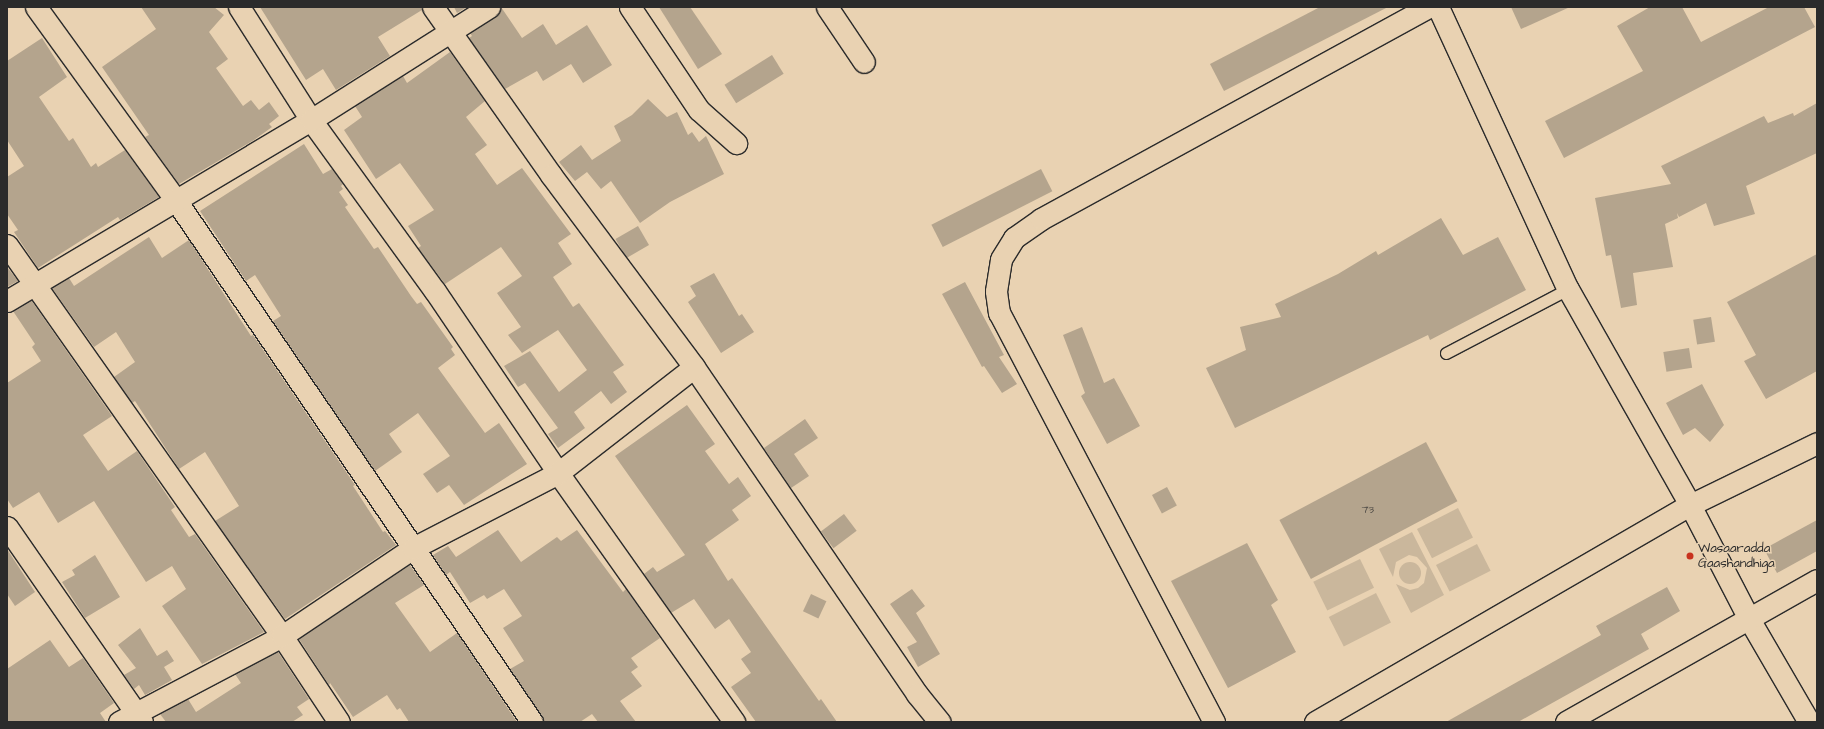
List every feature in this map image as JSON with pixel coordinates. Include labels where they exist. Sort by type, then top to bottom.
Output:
[{"type":"street","points":[[36,7],[175,200],[532,722]]},
{"type":"street","points":[[239,7],[311,120],[436,291],[558,473],[734,722]]},
{"type":"street","points":[[433,7],[551,175],[694,367],[917,694],[940,722]]},
{"type":"street","points":[[7,301],[311,120],[451,33],[489,7]]},
{"type":"street","points":[[630,7],[699,110],[736,143]]},
{"type":"street","points":[[827,7],[864,62]]},
{"type":"street","points":[[1214,722],[999,313],[996,291],[1001,259],[1014,238],[1041,219],[1429,7]]},
{"type":"street","points":[[1438,7],[1568,289],[1690,505],[1749,619],[1809,722]]},
{"type":"street","points":[[7,245],[282,636],[340,722]]},
{"type":"street","points":[[7,527],[132,718],[282,636],[413,548],[558,473],[694,367]]},
{"type":"street","points":[[1315,722],[1690,505],[1817,443]]},
{"type":"street","points":[[1566,722],[1817,580]]},
{"type":"lane","points":[[1446,353],[1568,289]]},
{"type":"shaded area","points":[[1458,508],[1473,537],[1432,558],[1417,529]]},
{"type":"shaded area","points":[[1412,532],[1444,595],[1411,613],[1396,584],[1410,590],[1418,588],[1424,583],[1427,568],[1417,557],[1409,555],[1396,562],[1393,577],[1379,549]]},
{"type":"shaded area","points":[[1477,544],[1491,571],[1450,592],[1436,565]]},
{"type":"shaded area","points":[[1360,559],[1374,588],[1327,611],[1313,582]]},
{"type":"shaded area","points":[[1410,562],[1418,565],[1421,573],[1418,581],[1410,584],[1402,581],[1399,573],[1402,565]]},
{"type":"shaded area","points":[[1376,593],[1391,622],[1344,646],[1329,617]]},
{"type":"building","points":[[141,7],[214,7],[224,15],[209,32],[228,59],[216,68],[243,106],[251,100],[259,110],[269,102],[279,116],[269,124],[272,127],[254,140],[179,184],[145,137],[149,135],[102,67],[156,29]]},
{"type":"building","points":[[260,7],[421,7],[422,10],[378,37],[390,56],[336,90],[323,69],[306,80]]},
{"type":"building","points":[[454,7],[467,7],[457,13]]},
{"type":"building","points":[[501,7],[522,38],[543,24],[556,45],[587,25],[612,65],[583,83],[571,64],[543,81],[537,71],[505,89],[469,38],[472,36],[470,33],[496,17]]},
{"type":"building","points":[[659,7],[690,7],[722,54],[698,69]]},
{"type":"building","points":[[1320,7],[1388,7],[1224,91],[1210,64]]},
{"type":"building","points":[[1511,7],[1570,7],[1521,29]]},
{"type":"building","points":[[1650,7],[1682,7],[1701,42],[1769,7],[1804,7],[1815,27],[1564,158],[1545,121],[1643,71],[1617,26]]},
{"type":"building","points":[[42,38],[67,77],[39,97],[69,141],[73,138],[91,167],[96,163],[98,167],[125,150],[159,197],[120,220],[118,217],[38,268],[14,232],[18,230],[7,214],[7,177],[24,166],[7,140],[7,61]]},
{"type":"building","points":[[450,52],[485,101],[466,117],[487,145],[475,154],[497,185],[522,168],[571,234],[558,243],[572,264],[553,277],[573,307],[579,303],[624,365],[613,372],[627,392],[611,404],[601,391],[574,412],[585,428],[558,448],[548,434],[558,428],[525,383],[518,387],[504,366],[530,351],[559,392],[587,370],[558,330],[522,353],[508,335],[521,327],[497,293],[522,276],[501,247],[445,284],[418,248],[421,246],[408,226],[434,210],[400,163],[376,179],[344,130],[362,117],[355,106],[403,76],[407,83]]},
{"type":"building","points":[[772,55],[784,74],[736,103],[725,85]]},
{"type":"building","points":[[648,99],[667,117],[677,112],[688,135],[692,132],[699,142],[706,136],[724,174],[670,202],[640,223],[611,181],[601,189],[587,172],[575,181],[559,162],[581,145],[592,160],[621,141],[614,126],[632,115]]},
{"type":"building","points":[[1817,103],[1817,153],[1746,186],[1755,214],[1714,226],[1706,203],[1679,217],[1677,213],[1678,218],[1665,224],[1673,267],[1633,273],[1637,305],[1621,308],[1611,255],[1606,256],[1595,198],[1671,184],[1661,166],[1764,116],[1768,123],[1793,113],[1794,116]]},
{"type":"building","points":[[304,144],[323,174],[332,169],[343,184],[341,186],[343,189],[339,192],[348,205],[345,207],[374,249],[378,247],[417,304],[421,302],[453,347],[451,349],[455,355],[438,368],[485,433],[499,423],[527,464],[464,505],[449,485],[437,493],[423,474],[450,456],[418,413],[389,434],[402,452],[375,471],[273,321],[281,316],[255,275],[246,281],[200,211]]},
{"type":"building","points":[[1041,169],[1052,191],[943,247],[931,225]]},
{"type":"building","points":[[1441,218],[1463,255],[1498,237],[1526,290],[1430,340],[1428,335],[1235,428],[1206,368],[1246,350],[1240,327],[1281,317],[1275,304],[1338,274],[1376,251],[1378,255]]},
{"type":"building","points":[[638,226],[649,245],[626,258],[615,239]]},
{"type":"building","points":[[149,237],[162,258],[189,240],[251,336],[253,335],[355,485],[353,486],[383,532],[385,531],[396,545],[285,619],[215,521],[239,506],[205,452],[179,469],[135,401],[132,403],[114,377],[135,362],[116,332],[94,347],[52,288],[69,278],[74,286]]},
{"type":"building","points":[[1817,254],[1817,371],[1766,399],[1744,361],[1756,355],[1727,302]]},
{"type":"building","points":[[7,267],[18,281],[7,287]]},
{"type":"building","points":[[714,273],[739,316],[742,314],[754,332],[721,353],[688,302],[696,296],[690,286]]},
{"type":"building","points":[[965,282],[1004,355],[999,357],[1017,384],[1002,393],[984,366],[982,367],[942,294]]},
{"type":"building","points":[[31,300],[112,416],[83,435],[108,471],[137,451],[175,507],[171,510],[189,537],[195,534],[264,632],[202,664],[162,606],[186,589],[172,566],[146,582],[94,501],[58,523],[39,492],[13,508],[7,499],[7,383],[41,361],[32,347],[35,344],[13,311]]},
{"type":"building","points":[[1711,317],[1715,342],[1697,345],[1693,320]]},
{"type":"building","points":[[1082,327],[1104,383],[1114,378],[1140,426],[1107,444],[1081,396],[1085,393],[1063,335]]},
{"type":"building","points":[[1689,348],[1692,368],[1666,372],[1663,352]]},
{"type":"building","points":[[1702,384],[1724,425],[1710,442],[1695,428],[1683,435],[1666,403]]},
{"type":"building","points":[[687,405],[715,444],[705,451],[729,484],[738,477],[751,496],[732,510],[739,520],[705,544],[728,581],[732,578],[819,701],[821,699],[837,722],[756,722],[731,687],[751,673],[741,659],[751,652],[729,619],[715,629],[694,599],[671,613],[644,574],[653,567],[657,572],[685,555],[615,456]]},
{"type":"building","points":[[805,419],[818,438],[794,454],[809,476],[791,488],[764,448]]},
{"type":"building","points":[[1426,442],[1457,501],[1311,579],[1279,520]]},
{"type":"building","points":[[1167,487],[1177,506],[1162,514],[1152,495]]},
{"type":"building","points":[[844,514],[857,531],[833,548],[821,531]]},
{"type":"building","points":[[1817,520],[1817,551],[1777,573],[1764,549]]},
{"type":"building","points":[[498,530],[521,562],[557,537],[561,541],[577,530],[623,592],[626,589],[660,638],[631,658],[638,667],[631,672],[642,686],[620,701],[636,722],[598,722],[592,714],[580,722],[544,722],[510,669],[524,661],[503,628],[522,616],[504,589],[487,599],[484,595],[470,603],[450,572],[446,575],[433,555],[448,546],[456,557]]},
{"type":"building","points":[[1247,543],[1278,600],[1271,605],[1296,652],[1228,688],[1171,581]]},
{"type":"building","points":[[7,549],[35,592],[15,606],[7,594]]},
{"type":"building","points":[[95,555],[120,597],[85,618],[62,582],[75,575],[72,570]]},
{"type":"building","points":[[410,565],[424,585],[395,603],[430,652],[457,633],[517,722],[409,722],[400,708],[397,710],[387,695],[353,717],[330,683],[329,685],[299,639]]},
{"type":"building","points":[[1667,587],[1680,611],[1641,634],[1649,649],[1518,722],[1446,722],[1601,635],[1596,626]]},
{"type":"building","points":[[912,589],[925,606],[916,613],[940,654],[918,667],[907,647],[917,642],[890,604]]},
{"type":"building","points":[[811,594],[826,601],[818,618],[803,611]]},
{"type":"building","points":[[140,628],[157,656],[167,650],[174,661],[164,667],[172,680],[145,695],[139,685],[134,689],[124,675],[136,668],[118,645]]},
{"type":"building","points":[[50,640],[69,667],[83,658],[114,703],[100,713],[106,722],[7,722],[7,669]]},
{"type":"building","points":[[278,652],[309,699],[297,707],[303,715],[292,722],[166,722],[160,714],[188,699],[196,712],[241,683],[235,674]]},
{"type":"place","name":"Wasaaradda Gaashandhiga","points":[[1690,556]]}]
